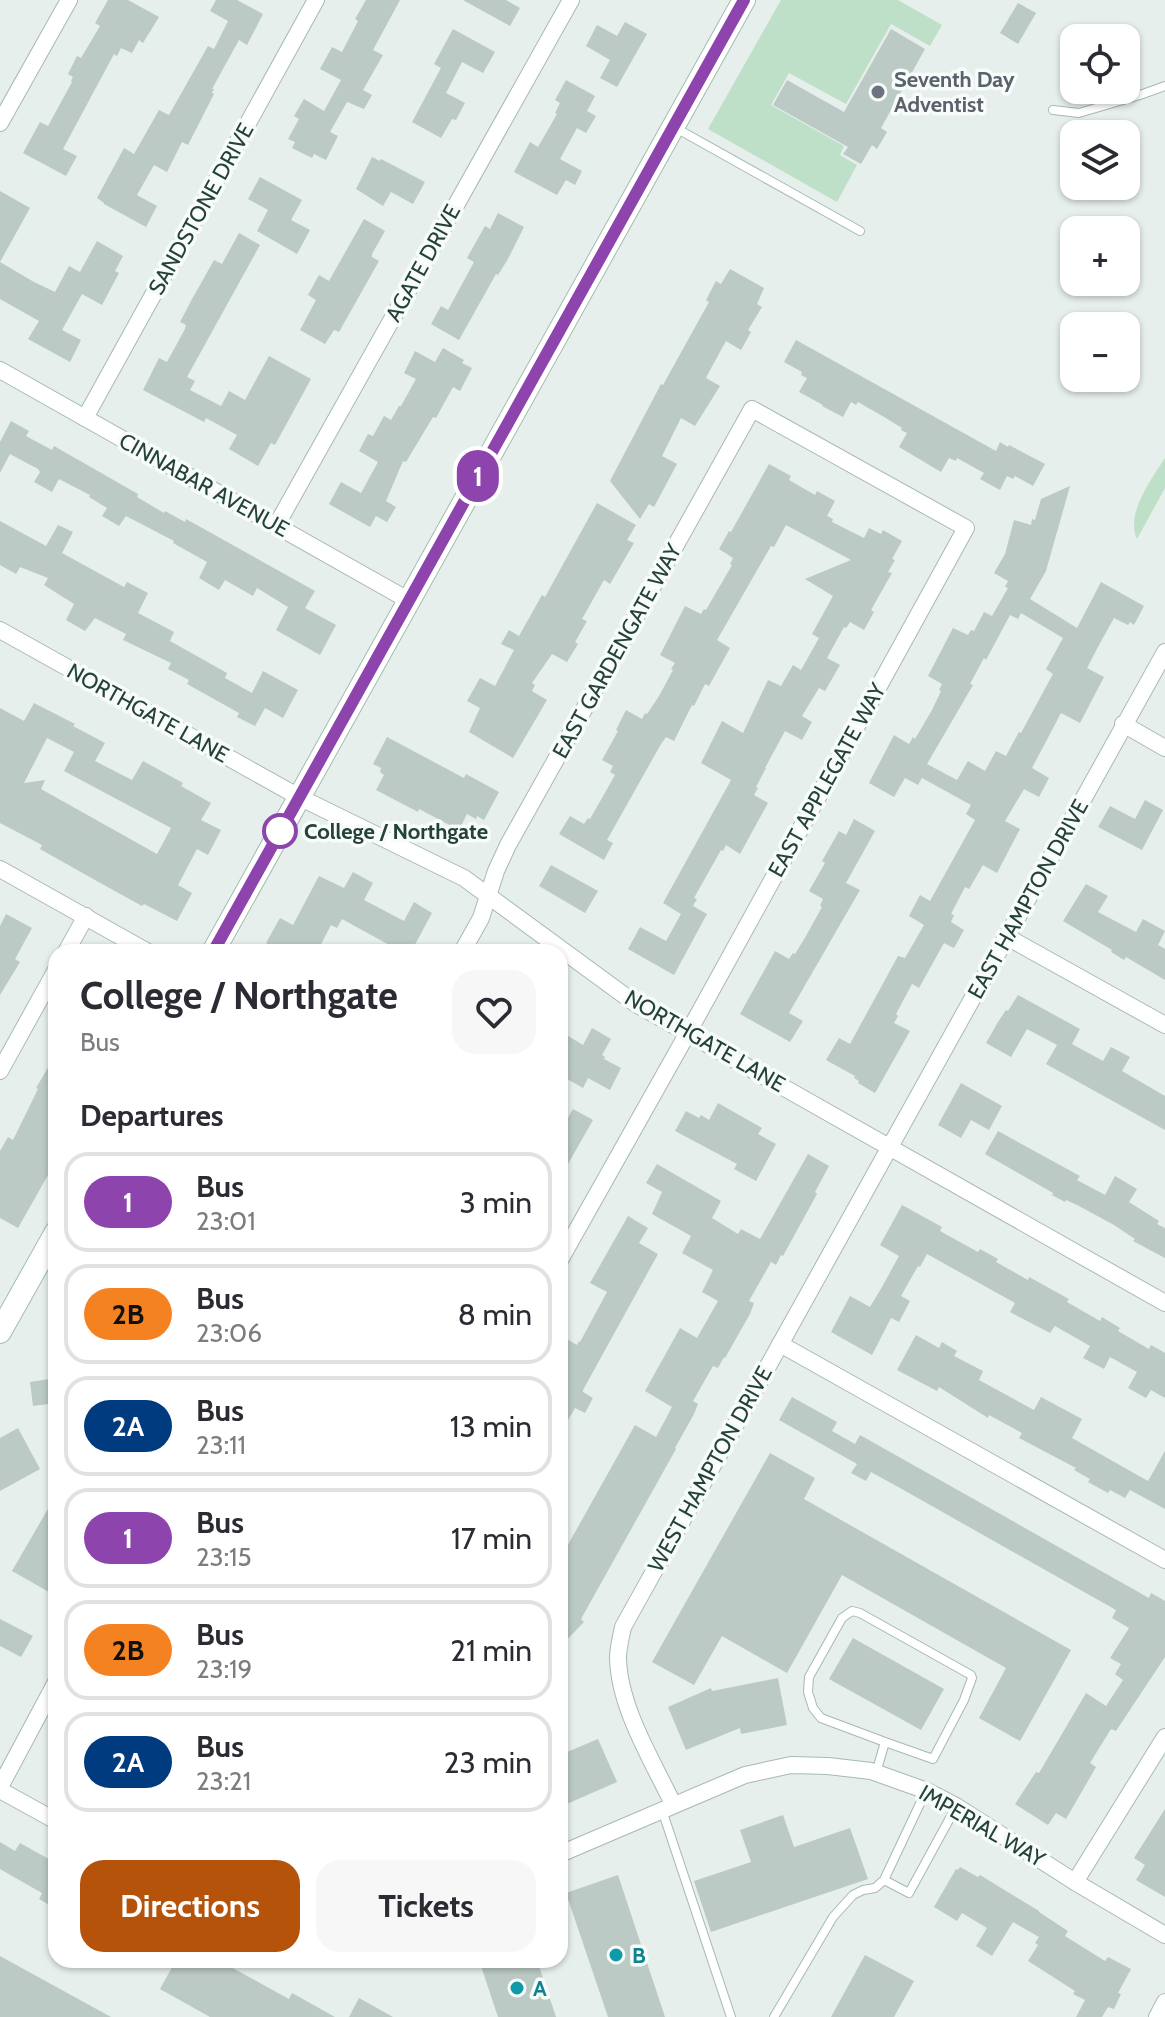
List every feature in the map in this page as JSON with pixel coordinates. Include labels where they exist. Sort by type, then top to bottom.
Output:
[{"type":"main road","points":[[217,944],[744,0]]},
{"type":"main road","points":[[0,1332],[48,1246]]},
{"type":"street","points":[[0,123],[69,0]]},
{"type":"street","name":"SANDSTONE DRIVE","points":[[85,418],[316,0]]},
{"type":"street","name":"AGATE DRIVE","points":[[276,526],[571,0]]},
{"type":"street","name":"CINNABAR AVENUE","points":[[0,370],[408,600]]},
{"type":"street","name":"EAST APPLEGATE WAY","points":[[568,1246],[966,528],[752,409]]},
{"type":"street","name":"EAST GARDENGATE WAY","points":[[466,944],[481,918],[508,845],[752,409]]},
{"type":"street","name":"NORTHGATE LANE","points":[[0,630],[299,797],[464,878],[553,944]]},
{"type":"street","name":"EAST HAMPTON DRIVE","points":[[890,1147],[1165,652]]},
{"type":"street","points":[[1123,724],[1165,748]]},
{"type":"street","points":[[0,869],[134,944]]},
{"type":"street","points":[[70,944],[86,916]]},
{"type":"street","points":[[1007,937],[1165,1025]]},
{"type":"street","name":"NORTHGATE LANE","points":[[568,955],[636,1004],[1165,1303]]},
{"type":"street","points":[[0,1071],[48,984]]},
{"type":"street","name":"WEST HAMPTON DRIVE","points":[[668,1807],[621,1686],[618,1654],[623,1627],[890,1147]]},
{"type":"street","points":[[780,1344],[1165,1560]]},
{"type":"street","points":[[48,1697],[0,1788],[48,1816]]},
{"type":"street","points":[[1075,1882],[1165,1737]]},
{"type":"street","name":"IMPERIAL WAY","points":[[568,1851],[745,1775],[791,1765],[828,1766],[876,1773],[927,1791],[1165,1935]]},
{"type":"street","points":[[1157,2017],[1165,2002]]},
{"type":"lane","points":[[1053,110],[1079,113],[1165,86]]},
{"type":"lane","points":[[673,127],[860,231]]},
{"type":"lane","points":[[852,1611],[972,1678],[933,1759],[885,1742],[821,1718],[813,1708],[808,1692],[809,1677],[842,1618],[852,1611]]},
{"type":"lane","points":[[876,1773],[885,1742]]},
{"type":"lane","points":[[774,2017],[833,1917],[853,1895],[875,1888],[884,1880],[927,1791]]},
{"type":"lane","points":[[884,1880],[909,1893],[956,1806]]},
{"type":"lane","points":[[668,1807],[731,2017]]},
{"type":"green space","points":[[781,0],[898,0],[942,25],[930,46],[891,24],[846,104],[789,73],[771,105],[844,146],[840,155],[857,165],[837,202],[708,129]]},
{"type":"green space","points":[[1165,458],[1165,488],[1137,539],[1134,519],[1137,508]]},
{"type":"building","points":[[108,0],[128,0],[159,17],[143,43],[139,40],[132,53],[121,48],[117,56],[114,54],[63,149],[77,156],[66,176],[23,153],[40,122],[48,126],[72,82],[73,77],[68,74],[77,56],[81,58],[100,26],[95,23]]},
{"type":"building","points":[[216,0],[237,0],[263,14],[247,45],[239,40],[212,89],[214,94],[188,145],[182,142],[167,172],[154,165],[137,195],[157,206],[146,227],[97,198],[124,148],[134,154],[159,110],[169,115],[208,46],[214,49],[228,21],[210,11]]},
{"type":"building","points":[[366,0],[400,0],[373,50],[383,55],[363,90],[372,95],[364,109],[347,102],[330,132],[338,136],[326,160],[314,154],[312,158],[292,148],[295,142],[288,139],[299,119],[294,116],[304,99],[324,111],[341,80],[320,69],[332,47],[342,52]]},
{"type":"building","points":[[463,0],[506,0],[520,8],[510,26]]},
{"type":"building","points":[[1018,3],[1036,13],[1018,44],[1000,33]]},
{"type":"building","points":[[625,22],[647,34],[617,87],[600,78],[610,60],[586,46],[597,25],[617,36]]},
{"type":"building","points":[[453,29],[495,52],[483,73],[462,62],[446,93],[465,103],[441,138],[412,122],[441,68],[434,64]]},
{"type":"building","name":"Seventh Day Adventist","points":[[891,29],[925,49],[881,128],[887,132],[877,149],[872,145],[861,164],[843,154],[848,147],[773,105],[787,80],[844,112]]},
{"type":"building","points":[[566,80],[595,96],[587,111],[596,116],[586,133],[577,128],[560,159],[582,171],[575,185],[566,180],[557,195],[514,172],[530,142],[538,147],[557,114],[560,103],[555,100]]},
{"type":"building","points":[[372,157],[425,182],[413,204],[391,192],[383,206],[356,189]]},
{"type":"building","points":[[260,177],[302,200],[291,220],[310,230],[297,254],[257,231],[268,210],[248,199]]},
{"type":"building","points":[[0,191],[30,208],[0,262]]},
{"type":"building","points":[[498,213],[524,227],[459,340],[431,324],[441,306],[448,310],[474,262],[467,258],[485,226],[490,229]]},
{"type":"building","points":[[364,219],[385,231],[372,254],[379,261],[339,332],[334,330],[325,344],[300,330],[316,300],[308,295],[319,275],[329,281]]},
{"type":"building","points":[[239,233],[260,245],[187,377],[195,381],[190,390],[221,406],[229,391],[245,400],[269,356],[311,379],[275,445],[271,443],[258,466],[229,449],[237,435],[206,418],[204,422],[143,390],[159,358],[167,362],[185,329],[186,325],[180,322],[214,260],[222,264]]},
{"type":"building","points":[[97,241],[123,256],[115,271],[119,273],[102,305],[82,294],[62,330],[81,340],[70,362],[28,339],[39,321],[0,299],[0,262],[55,292],[69,266],[80,272]]},
{"type":"building","points":[[730,269],[764,288],[757,304],[762,307],[748,330],[751,332],[741,350],[726,341],[706,378],[720,386],[695,426],[681,418],[662,456],[677,464],[654,507],[649,504],[640,519],[610,481],[709,302],[706,300],[716,281],[721,284]]},
{"type":"building","points":[[796,340],[996,451],[1000,442],[1045,464],[1033,486],[1015,476],[1013,479],[1007,476],[1000,490],[980,479],[984,473],[957,458],[956,461],[949,458],[941,472],[899,447],[907,433],[902,428],[858,402],[856,405],[851,402],[843,417],[799,392],[807,378],[784,362]]},
{"type":"building","points":[[443,348],[472,368],[460,391],[453,387],[436,418],[433,417],[406,462],[403,461],[386,501],[396,507],[387,522],[376,516],[370,527],[329,504],[341,482],[361,493],[378,462],[359,451],[368,434],[373,436],[384,416],[391,420],[401,406],[416,379],[404,373],[415,351],[435,362]]},
{"type":"building","points":[[11,421],[29,431],[26,436],[52,450],[54,446],[138,494],[137,497],[164,513],[185,522],[186,519],[315,591],[305,608],[336,625],[320,655],[276,630],[288,607],[257,588],[253,596],[225,580],[219,590],[199,578],[207,562],[126,516],[119,526],[102,516],[107,508],[59,479],[52,492],[34,482],[40,472],[38,469],[10,454],[0,473],[0,442]]},
{"type":"building","points":[[769,464],[815,495],[817,491],[835,501],[827,516],[833,519],[832,522],[864,538],[869,528],[881,534],[883,530],[902,541],[892,559],[895,560],[888,572],[892,573],[871,610],[874,612],[864,630],[850,622],[827,658],[840,665],[825,691],[819,688],[802,716],[812,722],[802,740],[785,731],[765,768],[754,795],[768,803],[740,854],[726,845],[694,898],[697,899],[693,906],[707,914],[674,975],[628,949],[640,927],[666,941],[681,914],[663,903],[731,780],[701,763],[722,721],[743,733],[768,680],[781,686],[793,665],[801,670],[819,638],[812,634],[833,596],[805,579],[851,560],[786,525],[717,640],[730,648],[709,686],[705,684],[692,705],[674,741],[666,737],[661,744],[607,840],[613,843],[604,860],[559,834],[570,816],[584,824],[590,819],[615,775],[610,772],[613,766],[602,760],[616,730],[626,710],[642,719],[659,696],[675,663],[660,655],[685,606],[701,614],[706,610],[732,565],[733,558],[719,549]]},
{"type":"building","points":[[1070,486],[1046,571],[1030,599],[1077,628],[1101,582],[1144,606],[1134,625],[1114,618],[1099,645],[1087,668],[1104,677],[1080,723],[1061,713],[1032,768],[1049,778],[1039,797],[1024,789],[1005,821],[1020,829],[997,873],[983,865],[969,889],[965,887],[951,914],[954,915],[951,922],[964,930],[954,948],[944,943],[919,988],[912,984],[894,1023],[910,1031],[875,1093],[858,1083],[855,1076],[826,1060],[839,1038],[850,1044],[898,956],[905,958],[924,925],[909,916],[920,895],[930,901],[975,820],[966,814],[971,805],[922,778],[918,785],[905,778],[894,797],[869,783],[894,735],[909,744],[932,710],[942,684],[928,676],[953,628],[968,635],[971,630],[974,631],[984,612],[992,616],[1008,588],[1005,587],[1008,581],[994,573],[1005,554],[1014,520],[1031,525],[1041,499]],"holes":[[[1021,613],[1063,638],[1046,669],[1053,674],[1006,756],[996,751],[985,771],[968,761],[957,780],[927,764],[1010,615],[1018,619]]]},
{"type":"building","points":[[597,503],[636,525],[627,540],[634,543],[610,584],[604,580],[582,619],[587,621],[567,662],[552,654],[532,683],[535,685],[532,691],[547,700],[513,758],[469,732],[480,708],[467,701],[480,678],[495,686],[514,650],[501,644],[509,630],[519,636],[542,595],[545,597]]},
{"type":"building","points":[[0,521],[46,546],[58,525],[73,532],[62,553],[124,587],[127,582],[148,593],[138,613],[174,632],[170,641],[227,673],[225,678],[252,693],[263,671],[298,690],[283,718],[265,708],[255,726],[237,717],[239,713],[187,684],[189,680],[168,669],[171,663],[123,640],[126,634],[95,618],[85,631],[66,620],[74,604],[44,585],[48,578],[20,567],[16,574],[0,565]]},
{"type":"building","points":[[34,703],[105,743],[95,761],[132,780],[143,761],[211,803],[201,820],[221,830],[208,855],[197,849],[178,885],[192,893],[177,921],[95,880],[40,849],[42,845],[0,823],[0,708],[24,721]],"holes":[[[47,738],[74,752],[64,771],[171,828],[157,854],[41,789],[45,780],[24,783]]]},
{"type":"building","points":[[387,737],[464,778],[466,774],[499,792],[484,820],[467,814],[459,830],[376,790],[384,775],[380,772],[381,768],[373,764]]},
{"type":"building","points":[[1145,800],[1163,810],[1142,850],[1098,827],[1110,806],[1135,819]]},
{"type":"building","points":[[854,819],[875,831],[846,883],[860,890],[789,1013],[803,1021],[790,1042],[740,1014],[775,951],[789,959],[806,936],[822,907],[823,899],[809,891],[839,831],[846,835]]},
{"type":"building","points":[[551,865],[598,891],[585,913],[539,886]]},
{"type":"building","points":[[353,872],[373,883],[364,900],[404,921],[414,902],[432,913],[415,944],[387,944],[342,919],[337,928],[331,925],[321,944],[266,943],[280,918],[293,925],[319,876],[344,888]]},
{"type":"building","points":[[1086,884],[1108,896],[1098,912],[1136,932],[1143,919],[1165,931],[1158,945],[1165,949],[1165,980],[1126,957],[1124,960],[1063,921]]},
{"type":"building","points":[[6,914],[32,928],[15,959],[20,962],[0,995],[0,926]]},
{"type":"building","points":[[1018,995],[1080,1029],[1072,1044],[1103,1061],[1111,1047],[1130,1057],[1122,1071],[1165,1096],[1165,1130],[1046,1064],[1057,1045],[1027,1029],[1011,1057],[986,1043]]},
{"type":"building","points":[[592,1028],[611,1039],[602,1055],[621,1068],[610,1090],[588,1078],[583,1088],[568,1080],[568,1036],[583,1045]]},
{"type":"building","points":[[48,1068],[48,1175],[18,1228],[0,1218],[0,1151],[8,1137],[13,1140]]},
{"type":"building","points":[[961,1083],[1002,1106],[989,1130],[971,1120],[961,1138],[938,1125]]},
{"type":"building","points":[[718,1103],[762,1128],[758,1134],[776,1144],[756,1181],[734,1169],[737,1164],[675,1131],[686,1111],[709,1120]]},
{"type":"building","points":[[573,1109],[593,1120],[568,1164],[568,1118]]},
{"type":"building","points":[[998,1131],[1080,1176],[1077,1180],[1105,1195],[1115,1176],[1137,1189],[1129,1202],[1165,1228],[1165,1258],[1133,1241],[1135,1239],[1114,1225],[1052,1195],[985,1154]]},
{"type":"building","points":[[808,1154],[829,1166],[783,1256],[776,1265],[771,1262],[749,1301],[754,1303],[750,1314],[725,1358],[718,1368],[713,1366],[693,1401],[698,1404],[694,1414],[581,1619],[584,1622],[568,1639],[568,1545],[635,1425],[656,1437],[672,1407],[645,1391],[680,1328],[697,1338],[718,1301],[702,1292],[713,1270],[682,1253],[691,1236],[652,1214],[662,1192],[646,1183],[657,1164],[721,1201],[712,1218],[738,1234],[741,1229],[760,1239]]},
{"type":"building","points":[[902,1205],[942,1227],[940,1231],[978,1252],[980,1249],[1028,1280],[1029,1277],[1069,1299],[1067,1302],[1100,1321],[1102,1317],[1120,1328],[1118,1331],[1149,1349],[1151,1345],[1165,1353],[1165,1398],[1151,1390],[1146,1398],[1128,1388],[1137,1372],[1110,1357],[1104,1369],[1083,1358],[1090,1346],[1055,1326],[1050,1333],[1010,1312],[1015,1303],[927,1254],[901,1296],[910,1301],[899,1322],[891,1318],[872,1355],[831,1332],[850,1296],[870,1307],[882,1287],[899,1256],[880,1245]]},
{"type":"building","points":[[628,1216],[648,1228],[639,1243],[658,1254],[583,1390],[593,1398],[585,1413],[575,1408],[568,1420],[568,1340],[577,1345],[580,1342],[607,1292],[590,1283]]},
{"type":"building","points":[[916,1335],[939,1348],[942,1342],[957,1351],[954,1356],[983,1371],[979,1380],[1034,1410],[1041,1397],[1082,1419],[1072,1438],[1148,1481],[1165,1451],[1165,1509],[1130,1490],[1125,1498],[1110,1490],[1108,1493],[1088,1482],[1090,1479],[1074,1470],[1076,1468],[1019,1438],[1022,1433],[989,1415],[988,1418],[939,1387],[937,1391],[897,1370]]},
{"type":"building","points":[[48,1379],[48,1404],[33,1406],[30,1382]]},
{"type":"building","points":[[792,1397],[837,1422],[832,1431],[855,1444],[860,1435],[1149,1598],[1151,1593],[1165,1601],[1165,1657],[1116,1731],[1111,1729],[1090,1763],[1096,1767],[1066,1819],[1056,1813],[1048,1825],[1015,1804],[1036,1772],[1039,1773],[1086,1693],[1106,1706],[1123,1680],[1115,1674],[1121,1664],[1110,1658],[1129,1628],[1112,1618],[1116,1610],[900,1488],[871,1472],[866,1481],[851,1473],[857,1464],[779,1420]]},
{"type":"building","points":[[18,1428],[40,1469],[0,1491],[0,1438]]},
{"type":"building","points":[[770,1453],[815,1478],[804,1499],[1071,1650],[1020,1741],[979,1718],[1006,1668],[842,1575],[787,1673],[722,1636],[694,1685],[652,1662]]},
{"type":"building","points":[[48,1509],[48,1591],[12,1571]]},
{"type":"building","points":[[0,1619],[33,1636],[21,1657],[0,1646]]},
{"type":"building","points":[[853,1638],[944,1689],[921,1730],[829,1679]]},
{"type":"building","points":[[778,1678],[787,1725],[741,1734],[740,1728],[686,1750],[668,1707],[711,1688],[712,1691]]},
{"type":"building","points":[[598,1739],[617,1782],[568,1803],[568,1752]]},
{"type":"building","points":[[1165,1809],[1165,1897],[1136,1880],[1145,1865],[1134,1858]]},
{"type":"building","points":[[783,1815],[794,1847],[850,1828],[868,1879],[711,1932],[694,1881],[751,1862],[740,1830]]},
{"type":"building","points":[[0,1842],[15,1851],[20,1843],[48,1859],[48,1904],[39,1899],[42,1893],[0,1869]]},
{"type":"building","points":[[960,1867],[978,1877],[980,1875],[1039,1911],[1068,1931],[1065,1936],[1105,1961],[1108,1957],[1131,1969],[1118,1993],[1121,1994],[1114,2009],[1108,2007],[1102,2017],[1076,2017],[1085,2000],[1028,1961],[1038,1945],[1035,1943],[1039,1937],[1013,1922],[992,1956],[976,1946],[987,1928],[962,1913],[957,1921],[934,1907]]},
{"type":"building","name":"B","points":[[618,1875],[665,2017],[608,2017],[568,1892]]},
{"type":"building","points":[[865,1955],[914,1981],[894,2017],[831,2017]]},
{"type":"building","points":[[0,1956],[111,2017],[0,2017]]},
{"type":"building","points":[[172,1968],[233,1968],[289,1999],[292,1993],[335,2017],[210,2017],[160,1989]]},
{"type":"building","name":"A","points":[[482,1968],[540,1968],[556,2017],[498,2017]]},
{"type":"building","points":[[359,1998],[393,2017],[349,2017]]},
{"type":"bus line","name":"1","points":[[217,944],[744,0]]},
{"type":"place","name":"Seventh Day Adventist","points":[[878,92]]},
{"type":"place","name":"College / Northgate","points":[[280,831]]},
{"type":"place","name":"B","points":[[616,1955]]},
{"type":"place","name":"A","points":[[517,1988]]}]
